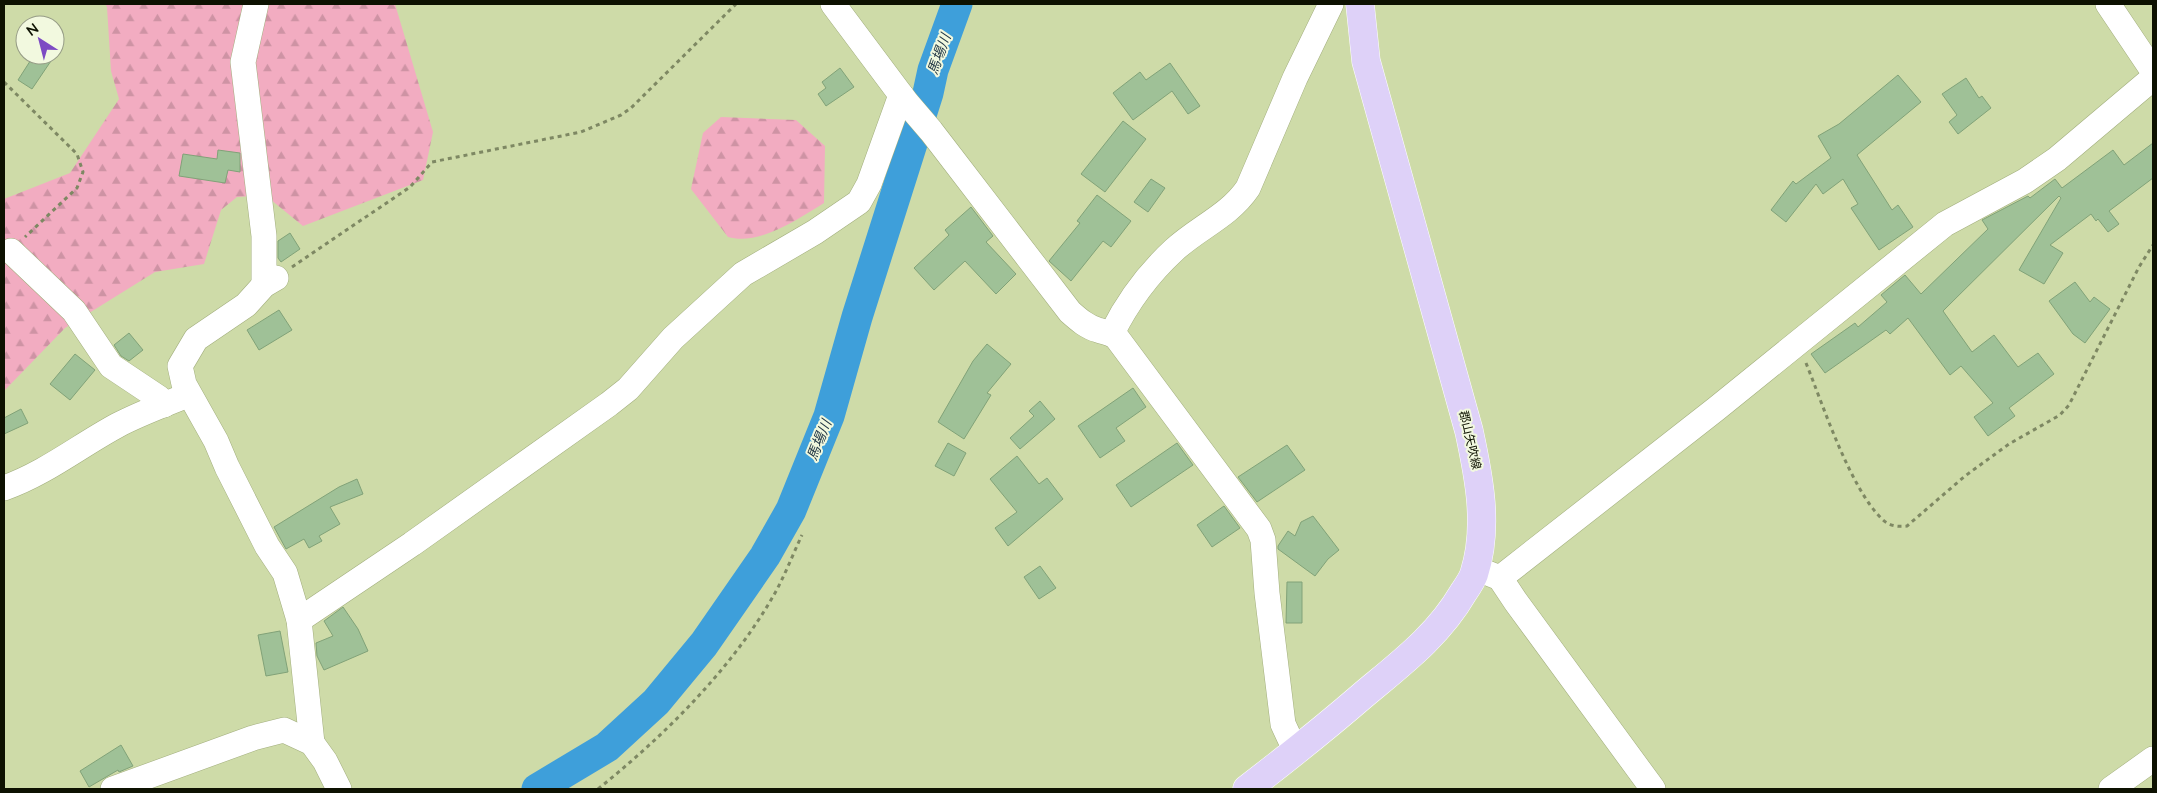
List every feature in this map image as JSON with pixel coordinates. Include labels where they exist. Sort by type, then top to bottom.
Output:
[{"type":"main road","name":"郡山矢吹線","points":[[1247,789],[1296,752],[1429,640],[1449,617],[1474,575],[1480,550],[1481,501],[1469,431],[1366,61],[1360,4]]},
{"type":"street","points":[[256,4],[243,62],[270,281],[246,305],[196,339],[180,366],[184,384],[216,441],[226,467],[267,546],[285,573],[299,620],[312,744]]},
{"type":"street","points":[[833,4],[904,99],[931,131],[1070,312],[1083,324],[1112,333],[1260,529],[1263,540],[1267,593],[1283,724],[1296,752]]},
{"type":"street","points":[[1112,333],[1129,300],[1158,266],[1175,249],[1239,202],[1248,188],[1294,78],[1331,4]]},
{"type":"street","points":[[2108,4],[2153,71]]},
{"type":"street","points":[[1500,578],[1798,344],[1945,224],[2025,181],[2057,159],[2153,78]]},
{"type":"street","points":[[299,620],[428,533],[609,404],[628,389],[673,338],[743,274],[814,232],[859,202],[869,184],[904,99]]},
{"type":"street","points":[[11,251],[74,311],[111,366],[159,398],[164,405]]},
{"type":"street","points":[[4,488],[25,480],[60,462],[118,425],[190,394]]},
{"type":"street","points":[[1475,569],[1500,578],[1654,789]]},
{"type":"street","points":[[113,789],[270,733],[284,730],[312,744],[325,761],[340,789]]},
{"type":"street","points":[[2111,789],[2153,760]]},
{"type":"path","points":[[270,281],[410,188],[432,162],[581,132],[621,115],[631,108],[736,4]]},
{"type":"path","points":[[4,82],[77,154],[83,172],[76,188],[36,224],[11,251]]},
{"type":"path","points":[[1798,344],[1836,438],[1861,489],[1882,519],[1894,526],[1907,526],[1965,476],[2009,444],[2060,415],[2069,405],[2139,266],[2153,245]]},
{"type":"path","points":[[598,789],[685,710],[740,646],[775,593],[802,535]]},
{"type":"green space","points":[[105,4],[395,4],[433,132],[423,180],[303,226],[265,195],[237,197],[221,210],[204,264],[155,272],[65,328],[4,391],[4,199],[70,173],[119,99],[111,71],[107,7]]},
{"type":"green space","points":[[721,117],[796,120],[825,146],[824,203],[790,223],[765,234],[740,239],[728,237],[691,189],[703,133]]},
{"type":"building","points":[[1170,63],[1200,106],[1188,114],[1172,91],[1133,120],[1113,93],[1140,72],[1146,80]]},
{"type":"building","points":[[28,65],[48,65],[32,89],[18,80]]},
{"type":"building","points":[[840,68],[854,87],[826,106],[818,94],[826,88],[822,82]]},
{"type":"building","points":[[1898,75],[1921,102],[1857,155],[1892,210],[1898,205],[1913,227],[1879,250],[1851,208],[1858,204],[1843,179],[1823,194],[1816,184],[1786,222],[1771,210],[1793,181],[1796,184],[1831,158],[1818,136],[1839,124]]},
{"type":"building","points":[[1966,78],[1979,98],[1982,96],[1991,108],[1958,134],[1949,122],[1957,115],[1942,94]]},
{"type":"building","points":[[1123,121],[1146,139],[1105,192],[1081,174]]},
{"type":"building","points":[[2153,143],[2153,178],[2109,211],[2119,224],[2108,232],[2098,219],[2096,221],[2091,214],[2050,245],[2063,253],[2044,284],[2019,270],[2061,198],[2059,196],[1943,311],[1972,352],[1994,335],[2018,367],[2038,353],[2054,374],[2009,408],[2015,416],[1988,436],[1974,417],[1993,403],[1961,366],[1950,375],[1908,318],[1890,334],[1886,330],[1825,373],[1811,354],[1855,323],[1858,327],[1887,302],[1881,295],[1905,275],[1921,294],[1988,229],[1982,220],[2028,196],[2030,198],[2055,179],[2062,188],[2113,150],[2124,165]]},
{"type":"building","points":[[218,150],[240,153],[240,172],[228,170],[225,183],[179,176],[183,154],[217,159]]},
{"type":"building","points":[[1151,179],[1165,188],[1148,212],[1134,202]]},
{"type":"building","points":[[1097,195],[1131,221],[1111,247],[1103,241],[1071,281],[1049,261],[1080,223],[1077,221]]},
{"type":"building","points":[[971,207],[993,236],[986,242],[1016,274],[996,294],[965,261],[934,290],[914,268],[949,235],[945,230]]},
{"type":"building","points":[[290,233],[300,249],[281,262],[278,258],[278,241]]},
{"type":"building","points":[[2075,282],[2090,302],[2094,297],[2110,309],[2085,343],[2073,334],[2049,301]]},
{"type":"building","points":[[279,310],[292,330],[259,350],[247,330]]},
{"type":"building","points":[[129,333],[143,350],[129,361],[121,356],[114,345]]},
{"type":"building","points":[[987,344],[1011,364],[987,393],[991,395],[964,439],[938,422],[973,361]]},
{"type":"building","points":[[75,354],[95,370],[70,400],[50,384]]},
{"type":"building","points":[[1133,388],[1146,407],[1116,428],[1125,441],[1100,458],[1078,426]]},
{"type":"building","points":[[1040,401],[1055,419],[1020,449],[1010,438],[1034,416],[1029,411]]},
{"type":"building","points":[[21,409],[28,423],[4,434],[4,418]]},
{"type":"building","points":[[948,443],[966,453],[954,476],[935,466]]},
{"type":"building","points":[[1177,443],[1193,465],[1131,507],[1116,485]]},
{"type":"building","points":[[1287,445],[1305,470],[1257,502],[1238,477]]},
{"type":"building","points":[[1017,456],[1039,484],[1047,478],[1063,499],[1008,546],[995,528],[1017,512],[990,479]]},
{"type":"building","points":[[357,479],[363,494],[330,507],[340,524],[319,536],[322,541],[309,548],[304,539],[286,549],[274,527],[339,487]]},
{"type":"building","points":[[1224,506],[1240,528],[1212,547],[1197,525]]},
{"type":"building","points":[[1313,516],[1339,550],[1328,559],[1315,576],[1278,549],[1288,531],[1295,536],[1301,522]]},
{"type":"building","points":[[1040,566],[1056,588],[1039,599],[1024,577]]},
{"type":"building","points":[[1287,582],[1302,582],[1302,623],[1286,623]]},
{"type":"building","points":[[343,607],[358,629],[368,651],[324,670],[317,656],[316,643],[333,636],[324,621]]},
{"type":"building","points":[[280,631],[288,672],[266,676],[258,635]]},
{"type":"building","points":[[121,745],[133,766],[119,772],[118,770],[89,787],[80,771]]},
{"type":"waterway","name":"馬場川","points":[[537,789],[607,747],[656,702],[704,644],[765,556],[791,510],[829,416],[857,317],[928,93],[933,70],[957,4]]}]
